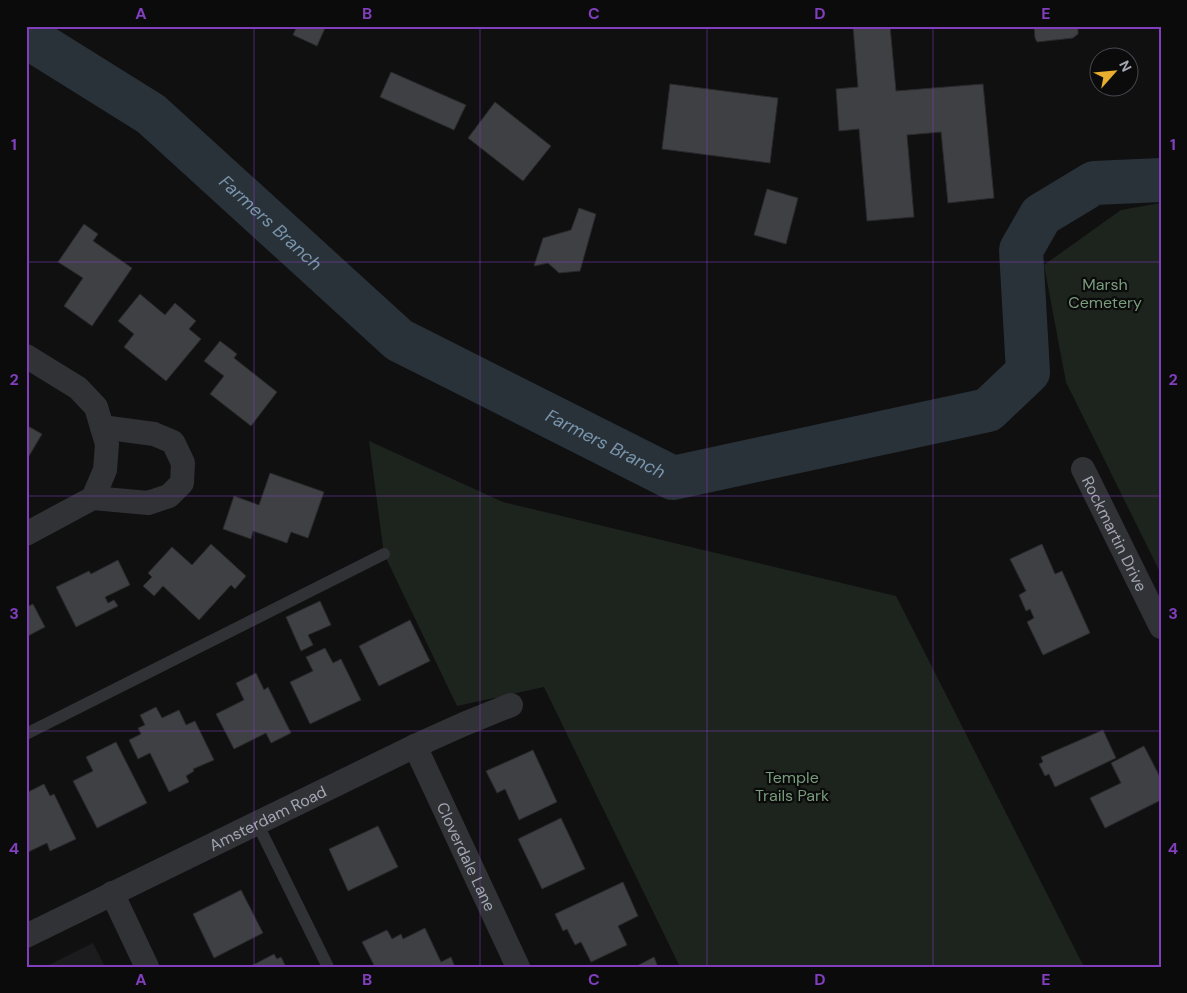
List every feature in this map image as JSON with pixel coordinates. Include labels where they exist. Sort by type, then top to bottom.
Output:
[{"type":"street","points":[[26,356],[78,388],[96,407],[107,444],[104,470],[93,498]]},
{"type":"street","points":[[26,534],[93,498],[148,504],[169,496],[182,483],[183,463],[173,442],[154,434],[102,427]]},
{"type":"street","name":"Rockmartin Drive","points":[[1083,469],[1161,627]]},
{"type":"street","name":"Amsterdam Road","points":[[26,936],[415,746],[511,705]]},
{"type":"street","name":"Cloverdale Lane","points":[[415,746],[518,967]]},
{"type":"street","points":[[112,893],[147,967]]},
{"type":"lane","points":[[26,734],[384,554]]},
{"type":"lane","points":[[257,823],[328,967]]},
{"type":"shaded area","points":[[93,943],[105,967],[45,967]]},
{"type":"green space","name":"Marsh Cemetery","points":[[1161,203],[1161,574],[1066,382],[1044,265],[1121,210]]},
{"type":"green space","name":"Temple Trails Park","points":[[369,441],[503,502],[896,596],[1084,967],[680,967],[544,687],[457,706],[384,554]]},
{"type":"building","points":[[297,26],[326,26],[317,46],[293,35]]},
{"type":"building","points":[[853,26],[890,26],[896,91],[983,84],[994,198],[948,203],[941,132],[907,135],[914,217],[867,221],[859,129],[839,131],[836,89],[858,87]]},
{"type":"building","points":[[1034,26],[1078,26],[1078,34],[1073,38],[1037,42]]},
{"type":"building","points":[[391,72],[466,105],[454,130],[380,97]]},
{"type":"building","points":[[670,84],[778,98],[770,163],[662,149]]},
{"type":"building","points":[[495,102],[551,146],[523,181],[468,138]]},
{"type":"building","points":[[767,189],[798,198],[786,244],[754,235]]},
{"type":"building","points":[[579,208],[596,214],[580,271],[559,273],[548,263],[534,266],[543,238],[571,230]]},
{"type":"building","points":[[84,224],[98,234],[93,241],[132,268],[92,326],[64,306],[83,278],[58,262]]},
{"type":"building","points":[[140,294],[165,315],[175,303],[196,321],[189,329],[201,339],[166,381],[124,347],[134,334],[118,321]]},
{"type":"building","points":[[220,341],[237,354],[234,358],[277,392],[251,426],[210,394],[224,376],[204,361]]},
{"type":"building","points":[[26,425],[42,434],[26,461]]},
{"type":"building","points":[[270,473],[324,492],[308,538],[291,532],[287,543],[253,531],[251,539],[223,529],[234,496],[259,505]]},
{"type":"building","points":[[211,544],[246,576],[235,589],[231,585],[199,620],[163,586],[154,596],[143,586],[152,577],[148,573],[172,547],[192,565]]},
{"type":"building","points":[[1042,544],[1055,574],[1062,571],[1090,633],[1043,655],[1027,622],[1034,618],[1030,609],[1026,611],[1019,595],[1026,591],[1010,559]]},
{"type":"building","points":[[118,560],[130,585],[105,597],[108,603],[114,600],[118,606],[76,627],[56,587],[89,571],[91,574]]},
{"type":"building","points":[[320,601],[331,625],[308,635],[313,645],[301,651],[286,617]]},
{"type":"building","points":[[26,602],[29,606],[33,604],[45,627],[26,637]]},
{"type":"building","points":[[410,620],[430,661],[379,686],[359,646]]},
{"type":"building","points":[[325,648],[333,663],[341,659],[361,700],[310,724],[290,682],[313,671],[306,657]]},
{"type":"building","points":[[256,673],[264,690],[268,687],[291,733],[271,743],[266,733],[234,749],[216,714],[244,700],[236,683]]},
{"type":"building","points":[[156,707],[162,718],[179,710],[186,725],[195,721],[214,760],[193,769],[194,771],[186,776],[189,782],[169,792],[150,753],[138,759],[129,740],[141,734],[138,728],[145,725],[140,715]]},
{"type":"building","points":[[1103,730],[1116,758],[1055,787],[1049,774],[1045,776],[1039,764],[1043,762],[1041,757]]},
{"type":"building","points":[[116,742],[147,803],[97,828],[73,781],[93,771],[86,757]]},
{"type":"building","points":[[1144,746],[1161,779],[1161,800],[1105,828],[1090,798],[1121,783],[1111,763]]},
{"type":"building","points":[[533,750],[557,802],[519,820],[505,789],[497,793],[486,771]]},
{"type":"building","points":[[44,784],[50,796],[54,794],[76,839],[50,851],[47,843],[26,853],[26,808],[28,807],[26,793]]},
{"type":"building","points":[[561,818],[585,869],[542,889],[518,839]]},
{"type":"building","points":[[378,826],[398,867],[348,891],[329,849]]},
{"type":"building","points":[[623,882],[638,916],[618,926],[627,945],[591,962],[581,942],[575,945],[567,929],[563,931],[555,914]]},
{"type":"building","points":[[241,890],[263,933],[214,958],[193,914]]},
{"type":"building","points":[[425,928],[441,962],[451,957],[455,967],[375,967],[362,942],[387,930],[392,939],[401,934],[403,939]]},
{"type":"building","points":[[274,954],[277,959],[281,957],[286,967],[249,967]]},
{"type":"building","points":[[654,957],[658,967],[635,967]]},
{"type":"waterway","name":"Farmers Branch","points":[[26,36],[151,114],[399,340],[673,478],[988,410],[1028,372],[1021,250],[1041,215],[1094,183],[1161,180]]}]
